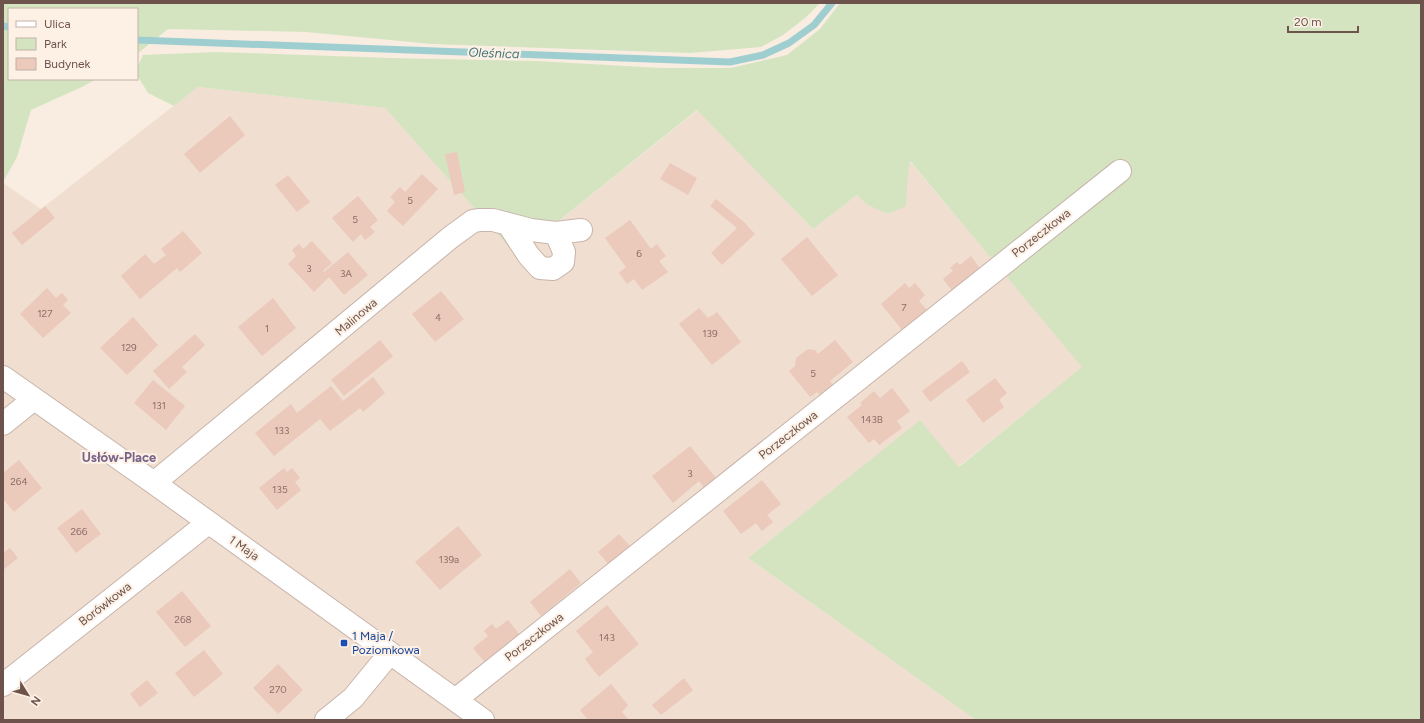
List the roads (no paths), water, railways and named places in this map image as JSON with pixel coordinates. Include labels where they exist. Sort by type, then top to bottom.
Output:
[{"type":"street","name":"Porzeczkowa","points":[[455,700],[1120,171]]},
{"type":"street","name":"Malinowa","points":[[154,483],[473,221],[493,220],[531,230],[556,233],[582,230]]},
{"type":"street","points":[[508,224],[529,256],[540,268],[553,270],[563,262],[564,252],[556,233]]},
{"type":"street","name":"1 Maja","points":[[3,377],[154,483],[483,720]]},
{"type":"street","points":[[3,424],[34,400]]},
{"type":"street","name":"Borówkowa","points":[[3,685],[208,523]]},
{"type":"street","points":[[326,720],[353,698],[390,653]]},
{"type":"waterway","name":"Oleśnica","points":[[138,40],[730,62],[763,55],[789,43],[814,25],[832,3]]},
{"type":"waterway","name":"Oleśnica","points":[[3,26],[8,27]]},
{"type":"place","name":"1 Maja / Poziomkowa","points":[[344,643]]},
{"type":"district","name":"Usłów-Place","points":[[119,457]]}]
